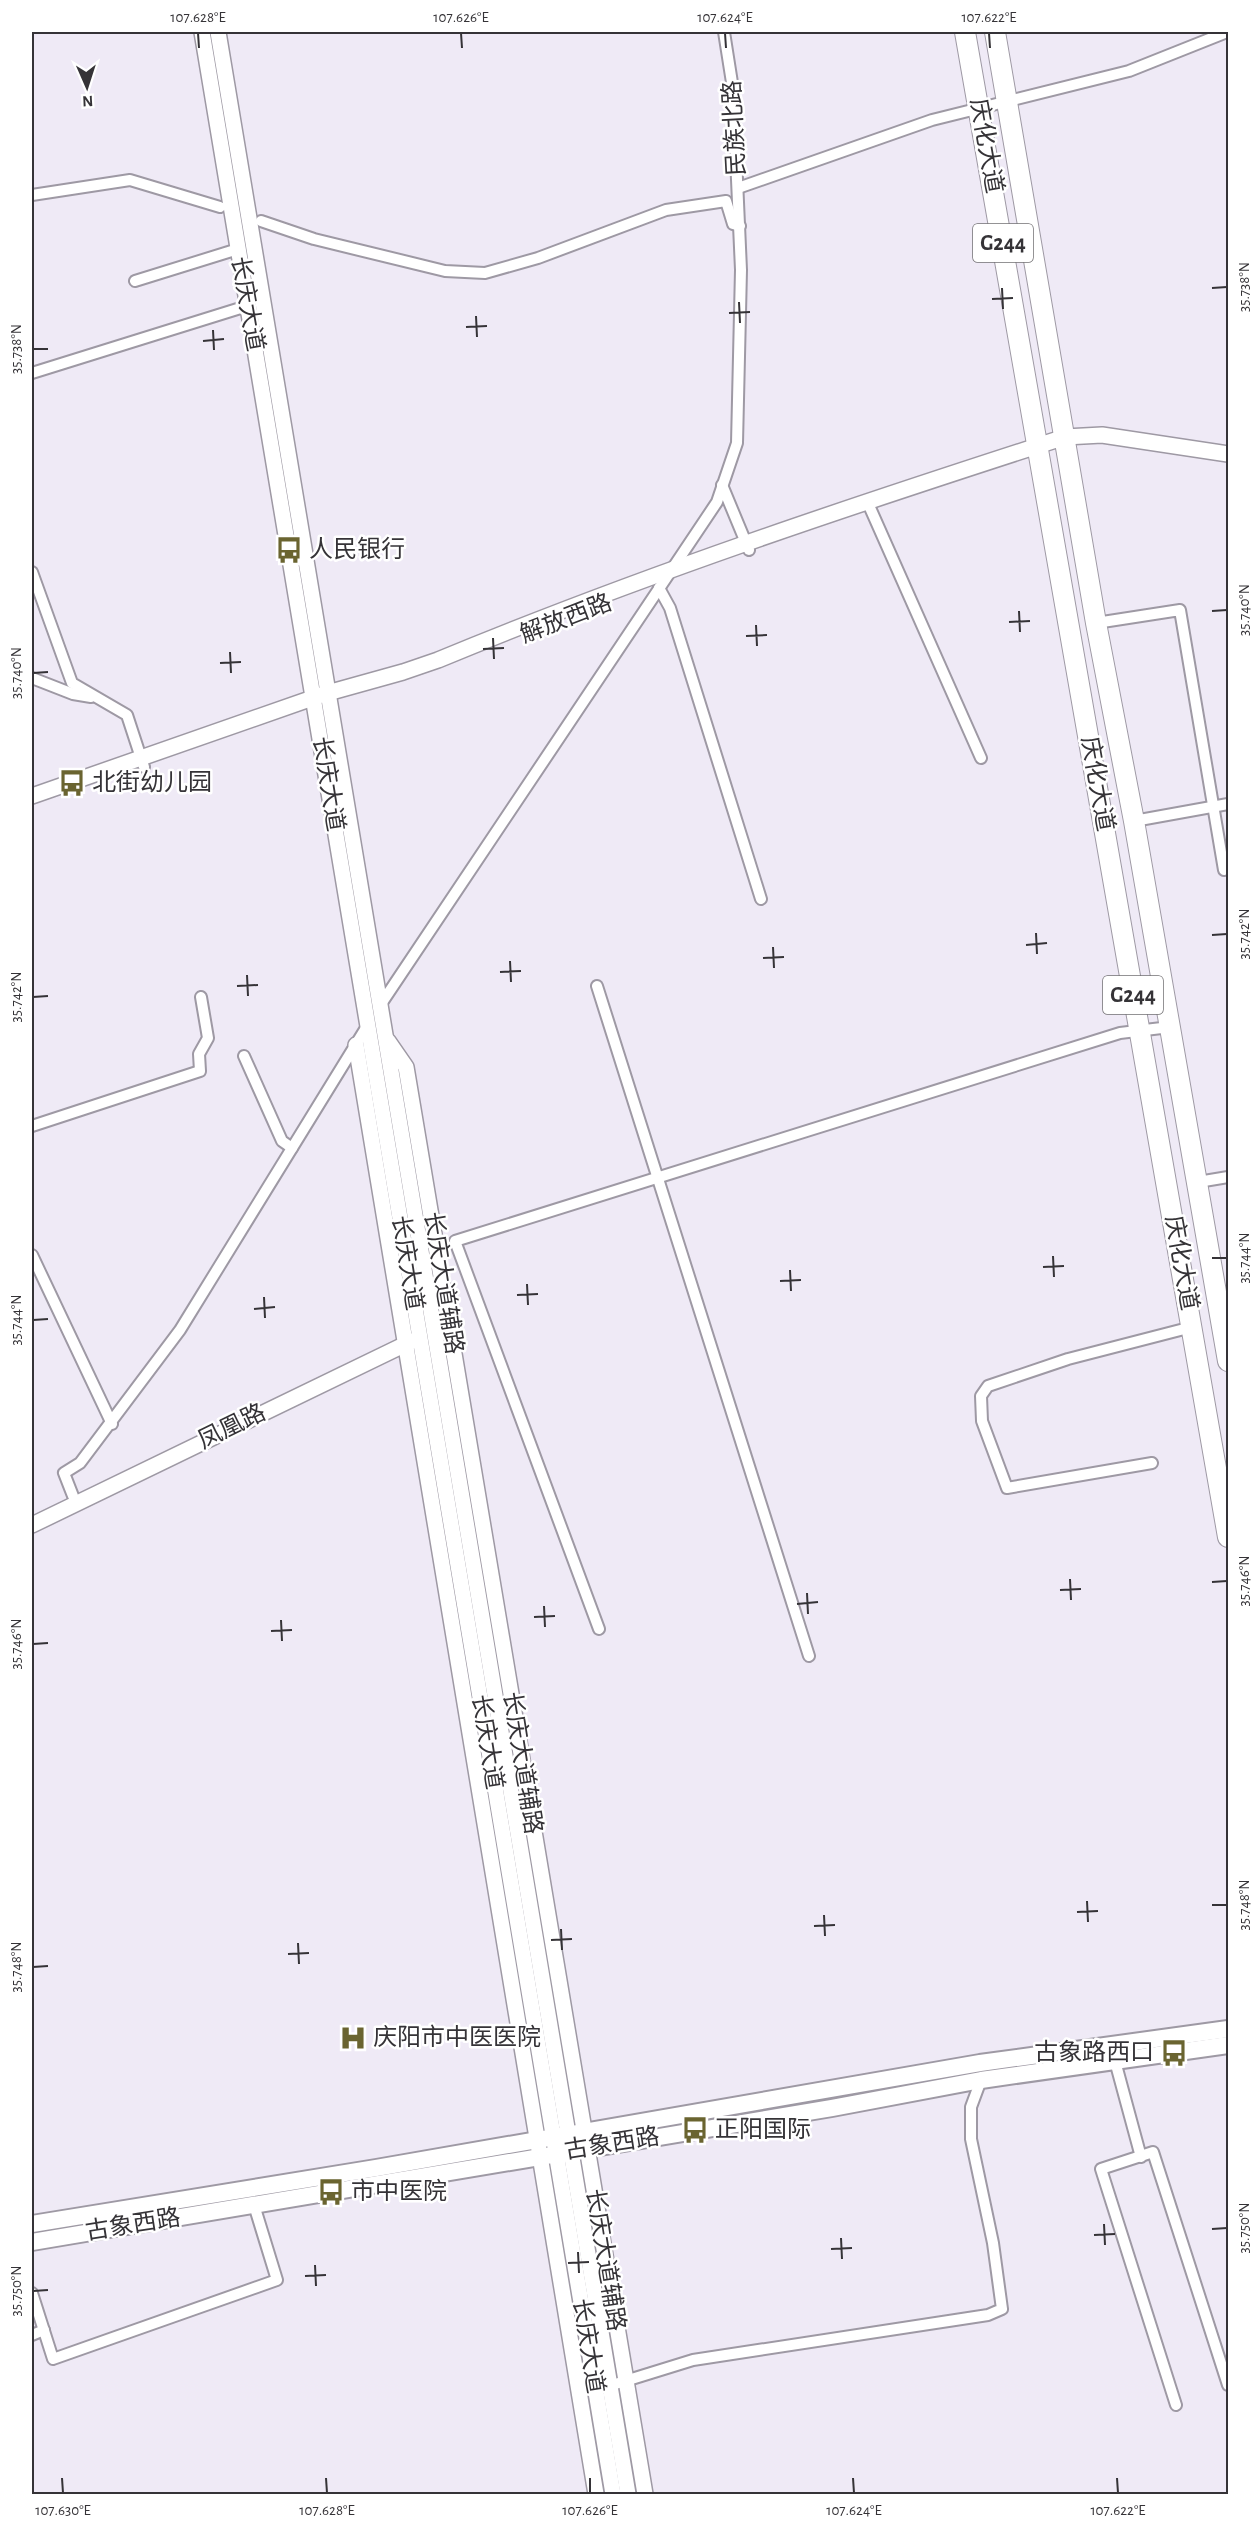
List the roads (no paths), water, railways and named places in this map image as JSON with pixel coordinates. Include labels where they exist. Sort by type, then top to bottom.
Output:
[{"type":"highway","name":"庆化大道","points":[[965,32],[1228,1537]]},
{"type":"highway","name":"庆化大道","points":[[995,32],[1096,623],[1134,821],[1228,1360]]},
{"type":"main road","name":"长庆大道","points":[[202,32],[247,306],[380,1006],[562,2144],[613,2494]]},
{"type":"main road","name":"长庆大道","points":[[218,32],[322,699],[411,1337],[628,2494]]},
{"type":"main road","name":"解放西路","points":[[32,805],[322,699],[405,681],[748,546],[1066,441],[1102,435],[1228,454]]},
{"type":"main road","name":"解放西路","points":[[32,796],[143,763]]},
{"type":"main road","name":"长庆大道辅路","points":[[385,1037],[406,1067],[562,2144],[596,2494]]},
{"type":"main road","name":"长庆大道辅路","points":[[356,1045],[411,1337]]},
{"type":"main road","name":"凤凰路","points":[[32,1516],[433,1327]]},
{"type":"main road","name":"凤凰路","points":[[32,1525],[411,1337]]},
{"type":"main road","name":"古象西路","points":[[32,2242],[254,2205],[980,2063],[1228,2029]]},
{"type":"main road","name":"古象西路","points":[[32,2224],[562,2144],[832,2108],[981,2080],[1228,2045]]},
{"type":"main road","name":"长庆大道辅路","points":[[562,2144],[625,2381],[645,2494]]},
{"type":"street","name":"民族北路","points":[[720,32],[729,88],[738,225]]},
{"type":"street","name":"民族北路","points":[[724,32],[733,89],[738,225]]},
{"type":"street","points":[[738,188],[932,120],[1129,71],[1227,32]]},
{"type":"street","points":[[32,195],[130,180],[220,207]]},
{"type":"street","points":[[73,1496],[64,1473],[81,1463],[180,1330],[380,1006],[717,502],[737,443],[738,225],[733,224],[726,201],[666,210],[538,258],[485,273],[445,271],[314,239],[261,221]]},
{"type":"street","points":[[135,281],[238,249]]},
{"type":"street","points":[[32,373],[247,306]]},
{"type":"street","points":[[722,486],[748,546]]},
{"type":"street","points":[[868,505],[981,758]]},
{"type":"street","points":[[32,572],[72,683],[127,716],[143,763]]},
{"type":"street","points":[[663,580],[761,899]]},
{"type":"street","points":[[1096,623],[1180,610],[1224,870]]},
{"type":"street","points":[[32,678],[73,694],[97,698]]},
{"type":"street","points":[[1134,821],[1228,804]]},
{"type":"street","points":[[597,986],[809,1656]]},
{"type":"street","points":[[32,1126],[200,1071],[199,1054],[208,1038],[201,997]]},
{"type":"street","points":[[598,1629],[455,1242],[1120,1033],[1170,1027]]},
{"type":"street","points":[[244,1056],[282,1141],[292,1148]]},
{"type":"street","points":[[1198,1182],[1228,1177]]},
{"type":"street","points":[[32,1255],[112,1424]]},
{"type":"street","points":[[1152,1463],[1007,1488],[982,1421],[981,1396],[988,1386],[1058,1363],[1192,1327]]},
{"type":"street","points":[[1114,2061],[1141,2157]]},
{"type":"street","points":[[609,2386],[693,2360],[988,2315],[1002,2308],[993,2243],[970,2139],[971,2107],[981,2080]]},
{"type":"street","points":[[1176,2405],[1101,2169],[1154,2152],[1228,2385]]},
{"type":"street","points":[[32,2298],[53,2359],[277,2280],[254,2205]]},
{"type":"street","points":[[32,2335],[44,2330]]},
{"type":"place","name":"人民银行","points":[[289,550]]},
{"type":"place","name":"北街幼儿园","points":[[72,783]]},
{"type":"place","name":"庆阳市中医医院","points":[[353,2038]]},
{"type":"place","name":"古象路西口","points":[[1174,2053]]},
{"type":"place","name":"正阳国际","points":[[695,2130]]},
{"type":"place","name":"市中医院","points":[[331,2192]]}]
